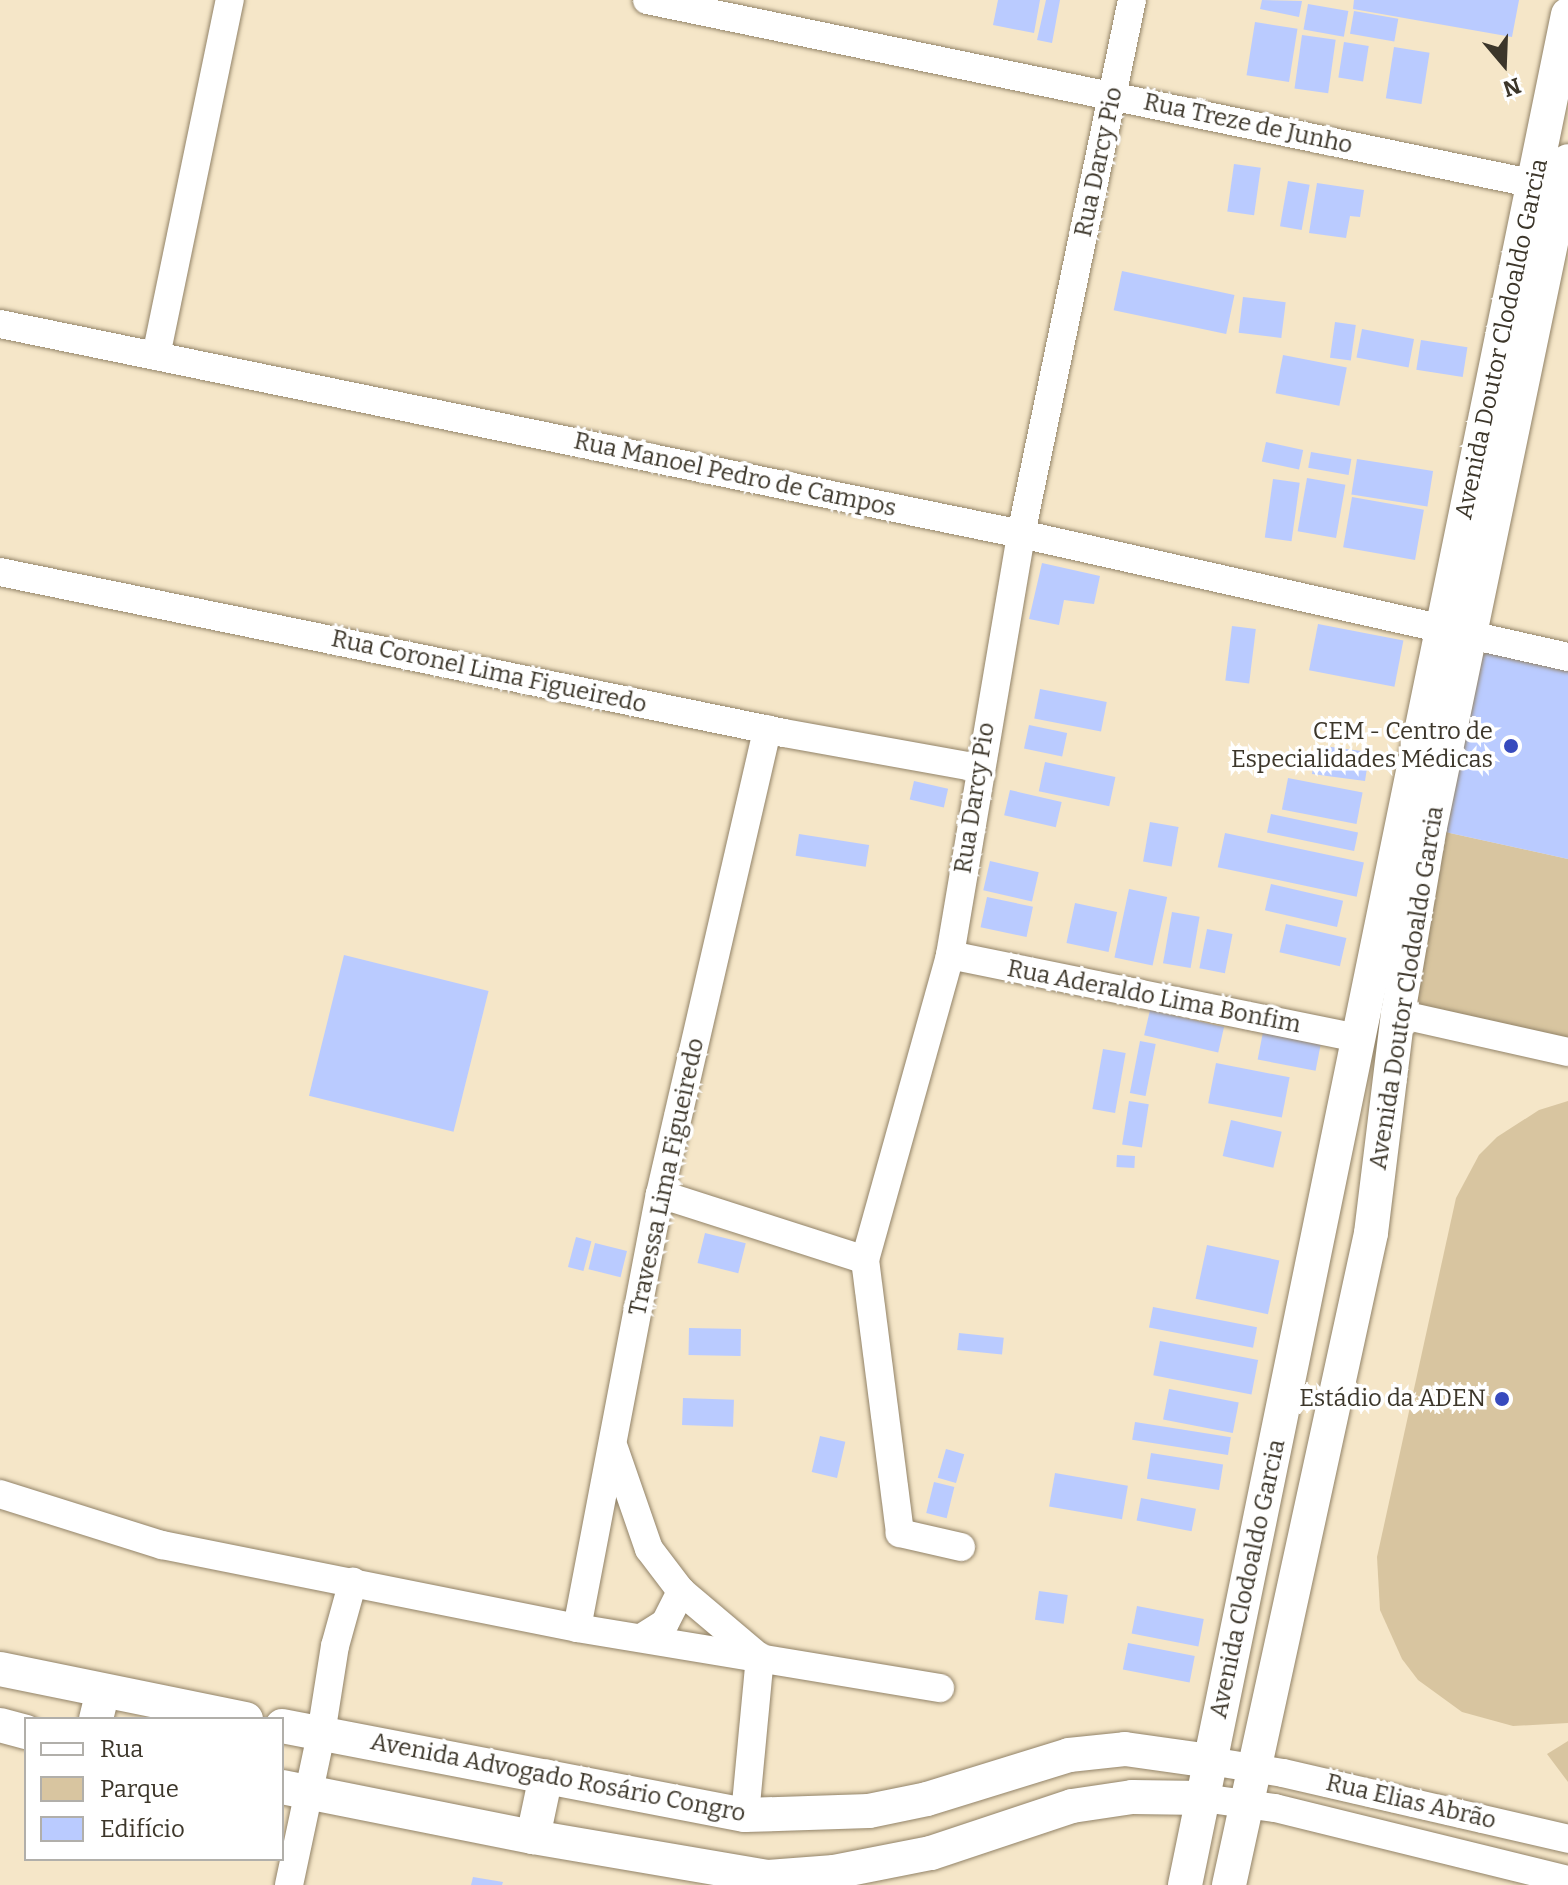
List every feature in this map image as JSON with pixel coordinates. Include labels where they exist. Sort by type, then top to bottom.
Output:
[{"type":"main road","name":"Avenida Doutor Clodoaldo Garcia","points":[[1359,1038],[1456,632],[1558,181],[1568,15]]},
{"type":"main road","name":"Avenida Doutor Clodoaldo Garcia","points":[[1229,1885],[1371,1233],[1398,1014],[1430,827],[1456,632]]},
{"type":"main road","name":"Avenida Clodoaldo Garcia","points":[[1185,1885],[1359,1038]]},
{"type":"main road","points":[[1285,1395],[1333,1405]]},
{"type":"main road","points":[[1273,1455],[1320,1465]]},
{"type":"main road","points":[[0,1669],[100,1705],[225,1717]]},
{"type":"main road","points":[[0,1725],[24,1731]]},
{"type":"main road","name":"Avenida Advogado Rosário Congro","points":[[284,1726],[745,1815],[869,1811],[927,1799],[1069,1755],[1125,1749],[1210,1761]]},
{"type":"main road","points":[[533,1837],[546,1776]]},
{"type":"main road","points":[[295,1790],[760,1880],[834,1872],[931,1853],[1072,1806],[1132,1797],[1203,1798]]},
{"type":"street","points":[[156,356],[230,0]]},
{"type":"street","name":"Rua Treze de Junho","points":[[647,0],[675,3],[1112,96],[1558,181]]},
{"type":"street","name":"Rua Darcy Pio","points":[[961,1547],[900,1533],[865,1260],[950,955],[979,768],[1021,534],[1132,0]]},
{"type":"street","name":"Rua Manoel Pedro de Campos","points":[[0,324],[1021,534],[1568,657]]},
{"type":"street","name":"Rua Coronel Lima Figueiredo","points":[[0,572],[767,729],[979,768]]},
{"type":"street","name":"Travessa Lima Figueiredo","points":[[577,1628],[614,1448],[660,1194],[767,729]]},
{"type":"street","name":"Rua Aderaldo Lima Bonfim","points":[[950,955],[1359,1038]]},
{"type":"street","points":[[1398,1014],[1568,1052]]},
{"type":"street","points":[[660,1194],[865,1260]]},
{"type":"street","points":[[614,1448],[649,1549],[681,1591],[760,1657]]},
{"type":"street","points":[[0,1494],[162,1545],[577,1628],[940,1688]]},
{"type":"street","points":[[289,1885],[295,1790],[321,1734],[335,1646],[353,1581]]},
{"type":"street","points":[[641,1638],[665,1623],[681,1591]]},
{"type":"street","points":[[745,1815],[760,1657]]},
{"type":"street","name":"Rua Elias Abrão","points":[[1210,1761],[1254,1768],[1568,1839]]},
{"type":"street","points":[[1203,1798],[1246,1803],[1568,1880]]},
{"type":"green space","points":[[1436,830],[1568,859],[1568,1042],[1408,1006]]},
{"type":"green space","points":[[1568,1101],[1568,1723],[1513,1726],[1462,1712],[1418,1680],[1402,1659],[1380,1610],[1377,1557],[1456,1198],[1479,1155],[1497,1137],[1539,1110]]},
{"type":"green space","points":[[1568,1741],[1568,1782],[1547,1754]]},
{"type":"building","points":[[998,0],[1040,0],[1034,33],[993,25]]},
{"type":"building","points":[[1046,0],[1060,0],[1052,43],[1037,40]]},
{"type":"building","points":[[1262,0],[1302,1],[1299,17],[1260,9]]},
{"type":"building","points":[[1354,0],[1519,0],[1512,37],[1353,9]]},
{"type":"building","points":[[1308,4],[1348,11],[1344,37],[1303,30]]},
{"type":"building","points":[[1354,11],[1398,19],[1394,41],[1350,34]]},
{"type":"building","points":[[1255,22],[1297,29],[1289,82],[1247,75]]},
{"type":"building","points":[[1302,35],[1336,40],[1328,93],[1294,88]]},
{"type":"building","points":[[1344,42],[1369,46],[1363,81],[1338,78]]},
{"type":"building","points":[[1394,47],[1430,53],[1421,104],[1386,98]]},
{"type":"building","points":[[1234,164],[1261,168],[1254,215],[1227,212]]},
{"type":"building","points":[[1288,181],[1310,185],[1302,230],[1280,226]]},
{"type":"building","points":[[1317,183],[1364,190],[1360,217],[1350,216],[1346,238],[1309,233]]},
{"type":"building","points":[[1122,271],[1234,295],[1226,334],[1114,310]]},
{"type":"building","points":[[1243,297],[1286,302],[1281,338],[1239,333]]},
{"type":"building","points":[[1335,322],[1356,325],[1351,361],[1330,358]]},
{"type":"building","points":[[1362,329],[1414,339],[1408,368],[1356,357]]},
{"type":"building","points":[[1421,340],[1467,347],[1463,377],[1416,370]]},
{"type":"building","points":[[1283,355],[1347,367],[1339,406],[1276,393]]},
{"type":"building","points":[[1266,442],[1303,450],[1299,469],[1262,462]]},
{"type":"building","points":[[1311,452],[1351,459],[1349,475],[1308,468]]},
{"type":"building","points":[[1357,459],[1433,471],[1427,507],[1351,495]]},
{"type":"building","points":[[1307,478],[1345,485],[1336,538],[1298,531]]},
{"type":"building","points":[[1273,479],[1300,483],[1292,541],[1265,537]]},
{"type":"building","points":[[1352,497],[1424,510],[1415,560],[1343,547]]},
{"type":"building","points":[[1042,563],[1100,576],[1094,604],[1064,600],[1059,625],[1029,619]]},
{"type":"building","points":[[1318,624],[1403,641],[1394,687],[1309,670]]},
{"type":"building","points":[[1232,626],[1256,629],[1249,684],[1225,681]]},
{"type":"building","name":"CEM - Centro de Especialidades Médicas","points":[[1474,641],[1568,662],[1568,859],[1436,830]]},
{"type":"building","points":[[1040,689],[1107,702],[1101,731],[1034,718]]},
{"type":"building","points":[[1029,725],[1067,733],[1062,757],[1024,748]]},
{"type":"building","points":[[1316,745],[1362,751],[1360,767],[1367,768],[1365,781],[1312,774]]},
{"type":"building","points":[[1045,762],[1115,777],[1109,806],[1039,791]]},
{"type":"building","points":[[1288,778],[1363,793],[1356,824],[1282,809]]},
{"type":"building","points":[[914,781],[948,789],[944,807],[910,800]]},
{"type":"building","points":[[1010,790],[1062,802],[1056,827],[1004,815]]},
{"type":"building","points":[[1271,814],[1358,833],[1354,851],[1267,833]]},
{"type":"building","points":[[1150,822],[1179,827],[1172,866],[1143,861]]},
{"type":"building","points":[[1225,833],[1364,863],[1357,897],[1218,867]]},
{"type":"building","points":[[799,834],[869,845],[866,867],[796,856]]},
{"type":"building","points":[[990,861],[1039,872],[1032,901],[983,890]]},
{"type":"building","points":[[1271,884],[1343,901],[1337,927],[1265,910]]},
{"type":"building","points":[[1129,889],[1167,897],[1153,966],[1114,957]]},
{"type":"building","points":[[987,897],[1033,907],[1027,937],[981,927]]},
{"type":"building","points":[[1075,903],[1117,912],[1109,952],[1066,943]]},
{"type":"building","points":[[1172,912],[1200,917],[1191,968],[1163,963]]},
{"type":"building","points":[[1286,924],[1346,938],[1340,966],[1279,952]]},
{"type":"building","points":[[1207,929],[1233,934],[1225,973],[1199,968]]},
{"type":"building","points":[[344,955],[489,991],[453,1132],[309,1096]]},
{"type":"building","points":[[1150,1010],[1224,1027],[1218,1052],[1144,1035]]},
{"type":"building","points":[[1263,1032],[1321,1043],[1316,1071],[1258,1059]]},
{"type":"building","points":[[1140,1041],[1156,1044],[1146,1096],[1130,1093]]},
{"type":"building","points":[[1103,1049],[1126,1053],[1115,1113],[1092,1109]]},
{"type":"building","points":[[1216,1063],[1290,1077],[1282,1118],[1208,1103]]},
{"type":"building","points":[[1129,1101],[1149,1104],[1142,1148],[1122,1144]]},
{"type":"building","points":[[1231,1120],[1282,1132],[1273,1168],[1223,1156]]},
{"type":"building","points":[[1117,1155],[1135,1156],[1134,1168],[1116,1167]]},
{"type":"building","points":[[705,1233],[746,1243],[738,1273],[698,1263]]},
{"type":"building","points":[[576,1237],[591,1241],[583,1271],[568,1267]]},
{"type":"building","points":[[595,1243],[627,1251],[620,1277],[588,1269]]},
{"type":"building","points":[[1207,1245],[1279,1260],[1268,1314],[1196,1299]]},
{"type":"building","points":[[1153,1307],[1257,1327],[1253,1348],[1149,1328]]},
{"type":"building","points":[[689,1328],[741,1329],[741,1356],[689,1355]]},
{"type":"building","points":[[959,1333],[1004,1338],[1002,1355],[957,1350]]},
{"type":"building","points":[[1160,1341],[1258,1360],[1251,1394],[1153,1375]]},
{"type":"building","points":[[1169,1389],[1239,1403],[1233,1433],[1163,1419]]},
{"type":"building","points":[[683,1398],[734,1400],[733,1427],[682,1425]]},
{"type":"building","points":[[1135,1422],[1231,1437],[1228,1455],[1132,1440]]},
{"type":"building","points":[[820,1436],[845,1442],[837,1478],[812,1472]]},
{"type":"building","points":[[946,1449],[964,1454],[956,1483],[938,1478]]},
{"type":"building","points":[[1151,1453],[1223,1464],[1219,1490],[1147,1479]]},
{"type":"building","points":[[1055,1473],[1128,1486],[1122,1519],[1049,1506]]},
{"type":"building","points":[[934,1482],[954,1487],[947,1518],[926,1513]]},
{"type":"building","points":[[1141,1498],[1196,1509],[1192,1531],[1137,1521]]},
{"type":"building","points":[[1039,1591],[1068,1595],[1064,1624],[1035,1620]]},
{"type":"building","points":[[1137,1606],[1204,1619],[1198,1646],[1132,1633]]},
{"type":"building","points":[[1128,1643],[1195,1656],[1190,1682],[1123,1670]]},
{"type":"building","points":[[473,1877],[503,1882],[502,1885],[471,1885]]},
{"type":"place","name":"CEM - Centro de Especialidades Médicas","points":[[1511,746]]},
{"type":"place","name":"Estádio da ADEN","points":[[1502,1399]]}]
